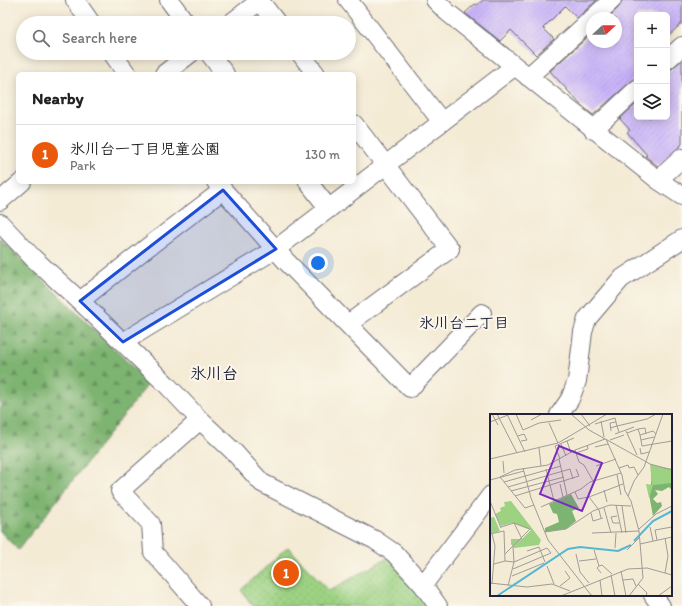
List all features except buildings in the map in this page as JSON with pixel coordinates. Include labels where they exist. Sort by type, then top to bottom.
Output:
[{"type":"street","points":[[75,0],[86,16]]},
{"type":"street","points":[[169,0],[181,16]]},
{"type":"street","points":[[239,16],[260,0],[272,16]]},
{"type":"street","points":[[348,0],[442,122]]},
{"type":"street","points":[[435,0],[447,12],[593,130],[658,180],[682,196]]},
{"type":"street","points":[[599,12],[612,0]]},
{"type":"street","points":[[123,342],[276,249],[442,122],[522,72],[586,23]]},
{"type":"street","points":[[670,57],[682,46]]},
{"type":"street","points":[[117,60],[126,72]]},
{"type":"street","points":[[167,72],[182,60]]},
{"type":"street","points":[[214,60],[223,72]]},
{"type":"street","points":[[305,60],[314,72]]},
{"type":"street","points":[[593,130],[634,92]]},
{"type":"street","points":[[348,324],[450,248],[356,127]]},
{"type":"street","points":[[658,180],[682,158]]},
{"type":"street","points":[[0,201],[20,184]]},
{"type":"street","points":[[310,184],[329,209]]},
{"type":"street","points":[[80,301],[144,250],[220,186],[276,249],[410,388],[482,313]]},
{"type":"street","points":[[0,223],[33,258],[167,385],[200,420],[233,451],[262,483],[375,540],[394,553],[423,585],[438,606]]},
{"type":"street","points":[[560,414],[570,399],[577,381],[583,332],[587,320],[621,279],[682,239]]},
{"type":"street","points":[[200,420],[120,491],[151,524],[153,552],[200,606]]},
{"type":"street","points":[[423,585],[490,496]]},
{"type":"street","points":[[654,596],[661,606]]},
{"type":"highlighted area","points":[[223,190],[276,249],[123,342],[80,301]]},
{"type":"green space","points":[[0,238],[149,383],[18,550],[0,531]]},
{"type":"green space","points":[[288,547],[329,591],[391,556],[430,606],[253,606],[241,590]]},
{"type":"place","name":"氷川台一丁目児童公園","points":[[286,573]]},
{"type":"district","name":"氷川台二丁目","points":[[464,323]]},
{"type":"district","name":"氷川台","points":[[214,373]]}]
